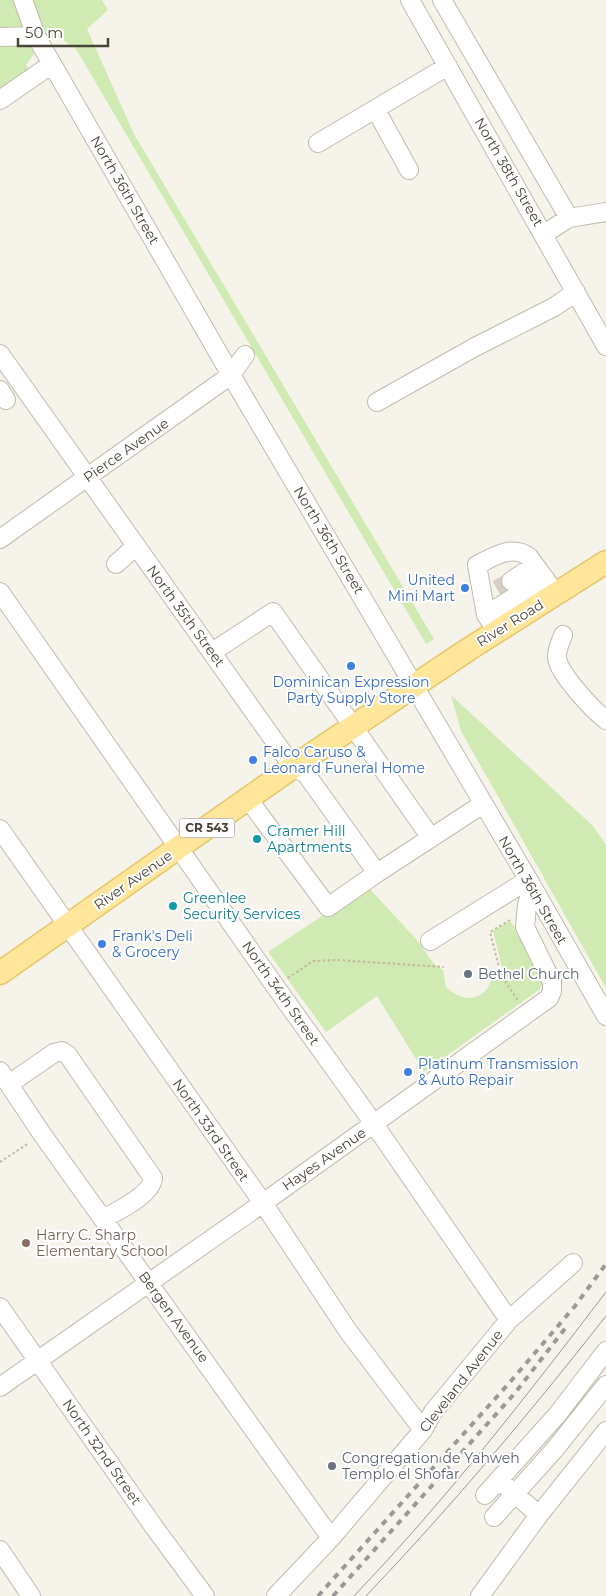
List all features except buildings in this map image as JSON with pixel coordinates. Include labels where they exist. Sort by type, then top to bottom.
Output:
[{"type":"main road","name":"River Road","points":[[414,686],[545,579],[606,562]]},
{"type":"main road","name":"River Avenue","points":[[0,973],[294,767],[414,686]]},
{"type":"street","name":"North 36th Street","points":[[24,0],[36,36],[52,64],[231,375],[530,883],[606,1016]]},
{"type":"street","name":"North 38th Street","points":[[410,0],[606,346]]},
{"type":"street","points":[[442,0],[569,218]]},
{"type":"street","points":[[0,36],[36,36]]},
{"type":"street","points":[[0,100],[52,64]]},
{"type":"street","points":[[318,142],[376,110],[448,66]]},
{"type":"street","points":[[376,110],[409,170]]},
{"type":"street","points":[[544,234],[569,218],[606,212]]},
{"type":"street","points":[[378,402],[475,347],[554,307],[576,292]]},
{"type":"street","name":"North 35th Street","points":[[0,354],[6,374],[87,477],[294,767],[306,774],[377,873]]},
{"type":"street","name":"Pierce Avenue","points":[[0,539],[231,375],[245,355]]},
{"type":"street","points":[[116,564],[136,546]]},
{"type":"street","points":[[492,623],[497,589],[477,565],[507,550],[525,554],[545,579],[497,589]]},
{"type":"street","name":"North 34th Street","points":[[0,592],[275,986],[374,1124],[509,1320]]},
{"type":"street","points":[[212,652],[273,612],[430,838]]},
{"type":"street","points":[[563,635],[557,658],[565,674],[594,710],[606,720]]},
{"type":"street","points":[[248,799],[328,907],[483,804]]},
{"type":"street","name":"North 33rd Street","points":[[0,829],[263,1203],[348,1331],[423,1430]]},
{"type":"street","points":[[525,927],[530,883]]},
{"type":"street","points":[[430,941],[530,883]]},
{"type":"street","name":"Hayes Avenue","points":[[0,1387],[263,1203],[549,998],[552,992],[552,982],[525,927]]},
{"type":"street","points":[[4,1078],[54,1053],[62,1051],[68,1055],[137,1152],[153,1178],[151,1186],[133,1201],[103,1219]]},
{"type":"street","name":"Bergen Avenue","points":[[4,1078],[331,1538]]},
{"type":"street","name":"Cleveland Avenue","points":[[276,1596],[331,1538],[423,1430],[433,1412],[509,1320],[573,1262]]},
{"type":"street","name":"North 32nd Street","points":[[0,1308],[154,1527],[205,1596]]},
{"type":"street","points":[[485,1495],[557,1415],[606,1351]]},
{"type":"street","points":[[494,1517],[555,1450],[606,1384]]},
{"type":"street","points":[[480,1596],[539,1515],[606,1431]]},
{"type":"street","points":[[499,1480],[539,1515]]},
{"type":"street","points":[[0,1550],[31,1596]]},
{"type":"path","points":[[525,927],[508,920],[490,932],[501,975],[527,1014]]},
{"type":"path","points":[[275,986],[314,961],[338,960],[444,967]]},
{"type":"path","points":[[0,1162],[42,1134]]},
{"type":"green space","points":[[0,0],[102,0],[108,10],[87,29],[134,134],[434,639],[426,644],[76,49],[62,39],[45,39],[26,65],[37,84],[0,110]]},
{"type":"green space","points":[[451,695],[593,826],[606,845],[606,988],[461,731]]},
{"type":"green space","points":[[367,886],[417,940],[434,964],[443,970],[446,987],[453,993],[468,998],[475,997],[487,989],[493,972],[503,972],[493,931],[510,921],[519,932],[542,984],[540,989],[424,1072],[377,996],[326,1032],[268,952]]},
{"type":"tunnel","points":[[497,589],[511,581]]},
{"type":"tram line","points":[[354,1596],[453,1486],[606,1292]]},
{"type":"tram line","points":[[366,1596],[489,1459],[606,1316]]},
{"type":"railway","points":[[318,1596],[511,1381],[575,1306],[606,1264]]},
{"type":"railway","points":[[333,1596],[515,1393],[567,1326]]},
{"type":"place","name":"United Mini Mart","points":[[465,588]]},
{"type":"place","name":"Dominican Expression Party Supply Store","points":[[351,666]]},
{"type":"place","name":"Falco Caruso & Leonard Funeral Home","points":[[253,760]]},
{"type":"place","name":"Cramer Hill Apartments","points":[[257,839]]},
{"type":"place","name":"Greenlee Security Services","points":[[173,906]]},
{"type":"place","name":"Frank's Deli & Grocery","points":[[102,944]]},
{"type":"place","name":"Bethel Church","points":[[468,974]]},
{"type":"place","name":"Platinum Transmission & Auto Repair","points":[[408,1072]]},
{"type":"place","name":"Harry C. Sharp Elementary School","points":[[26,1243]]},
{"type":"place","name":"Congregation de Yahweh Templo el Shofar","points":[[332,1466]]}]
